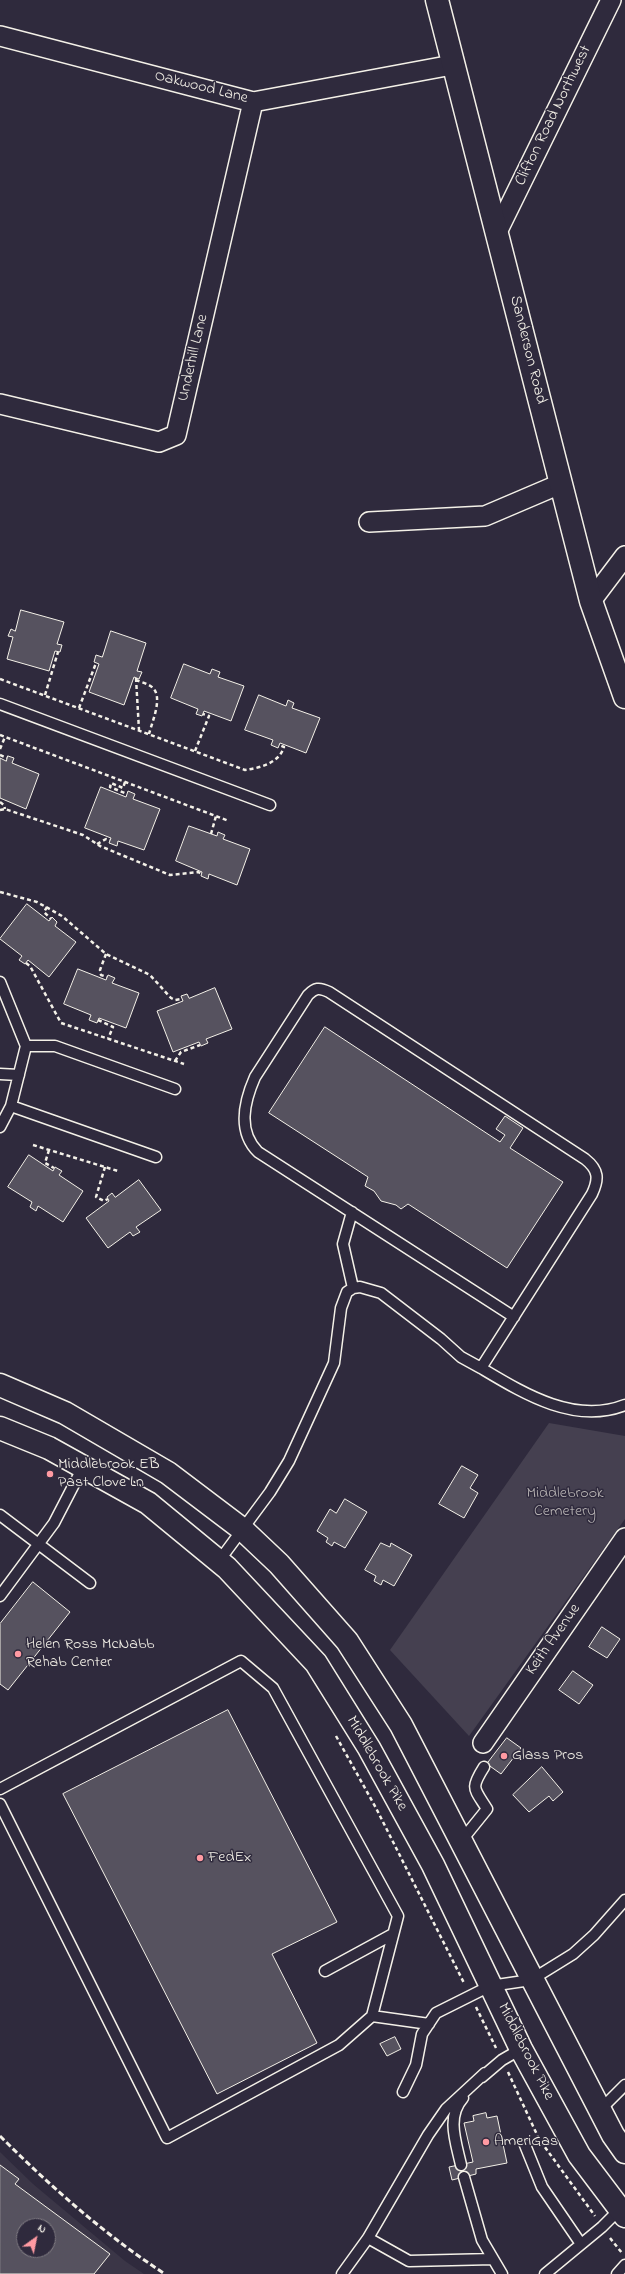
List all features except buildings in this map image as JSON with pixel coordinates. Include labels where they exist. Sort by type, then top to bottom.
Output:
[{"type":"main road","name":"Sanderson Road","points":[[437,0],[452,65],[497,232],[591,601],[625,697]]},
{"type":"main road","points":[[0,1385],[65,1413],[168,1472],[242,1529],[279,1564],[347,1641],[401,1725],[462,1840],[531,1980],[600,2110],[625,2152]]},
{"type":"main road","name":"Middlebrook Pike","points":[[0,1428],[49,1448],[148,1503],[219,1561],[316,1663],[369,1748],[433,1865],[521,2049],[579,2155],[622,2212]]},
{"type":"street","name":"Clifton Road Northwest","points":[[497,232],[611,0]]},
{"type":"street","name":"Oakwood Lane","points":[[0,36],[253,102],[452,65]]},
{"type":"street","name":"Underhill Lane","points":[[0,404],[159,442],[176,435],[253,102]]},
{"type":"street","points":[[369,522],[485,516],[560,484]]},
{"type":"street","points":[[591,601],[625,556]]},
{"type":"street","name":"Keith Avenue","points":[[483,1743],[625,1538]]},
{"type":"lane","points":[[0,704],[270,806]]},
{"type":"lane","points":[[0,982],[26,1046],[12,1106],[0,1127]]},
{"type":"lane","points":[[481,1368],[514,1317],[592,1194],[598,1173],[593,1165],[329,992],[321,988],[314,989],[308,995],[255,1077],[248,1098],[244,1124],[246,1136],[258,1152],[514,1317]]},
{"type":"lane","points":[[26,1046],[55,1046],[175,1089]]},
{"type":"lane","points":[[0,1074],[19,1075]]},
{"type":"lane","points":[[12,1106],[156,1157]]},
{"type":"lane","points":[[352,1212],[343,1244],[353,1288]]},
{"type":"lane","points":[[219,1561],[270,1492],[289,1461],[334,1363],[343,1297],[353,1288],[360,1287],[381,1293],[441,1339],[461,1357],[530,1396],[564,1408],[590,1411],[617,1408],[625,1405]]},
{"type":"lane","points":[[0,1596],[54,1523],[83,1467]]},
{"type":"lane","points":[[0,1515],[90,1583]]},
{"type":"lane","points":[[0,1789],[241,1661],[273,1688],[365,1853],[398,1916],[372,2016],[339,2045],[167,2138],[0,1804]]},
{"type":"lane","points":[[462,1840],[487,1809],[475,1791],[474,1783],[484,1767]]},
{"type":"lane","points":[[404,2092],[416,2065],[422,2034],[436,2013],[490,1986],[531,1980],[573,1954],[594,1935],[625,1900]]},
{"type":"lane","points":[[325,1971],[393,1934]]},
{"type":"lane","points":[[372,2016],[429,2024]]},
{"type":"lane","points":[[342,2274],[368,2238],[428,2135],[446,2109],[485,2073],[502,2060],[521,2049]]},
{"type":"lane","points":[[460,2165],[452,2126],[459,2103],[485,2073]]},
{"type":"lane","points":[[600,2110],[625,2084]]},
{"type":"lane","points":[[525,2145],[542,2187],[581,2244]]},
{"type":"lane","points":[[464,2177],[482,2240],[502,2274]]},
{"type":"lane","points":[[545,2274],[622,2212]]},
{"type":"lane","points":[[368,2238],[408,2261],[493,2259]]},
{"type":"lane","points":[[617,2274],[625,2265]]},
{"type":"path","points":[[45,695],[58,652]]},
{"type":"path","points":[[79,708],[96,662]]},
{"type":"path","points":[[0,679],[246,770],[268,765],[277,758],[284,747],[279,745]]},
{"type":"path","points":[[138,730],[136,679],[153,688],[157,695],[155,714],[149,734]]},
{"type":"path","points":[[195,751],[209,716],[203,714]]},
{"type":"path","points":[[0,735],[229,821]]},
{"type":"path","points":[[0,749],[5,737]]},
{"type":"path","points":[[0,755],[7,758]]},
{"type":"path","points":[[125,782],[123,788],[111,783],[110,787],[127,794]]},
{"type":"path","points":[[0,802],[4,805],[5,809]]},
{"type":"path","points":[[0,810],[5,809],[83,835],[97,844],[170,875],[202,874]]},
{"type":"path","points":[[210,834],[216,816]]},
{"type":"path","points":[[97,844],[106,839],[110,840]]},
{"type":"path","points":[[0,892],[37,902],[47,907],[62,916],[106,954],[150,975],[171,998],[175,1000],[182,999]]},
{"type":"path","points":[[47,907],[44,912],[51,919]]},
{"type":"path","points":[[106,954],[100,970],[101,975],[107,977]]},
{"type":"path","points":[[26,963],[30,966],[61,1023],[184,1064]]},
{"type":"path","points":[[98,1020],[113,1026],[108,1039]]},
{"type":"path","points":[[174,1061],[181,1052],[200,1045]]},
{"type":"path","points":[[33,1145],[118,1171]]},
{"type":"path","points":[[49,1150],[45,1163],[54,1168]]},
{"type":"path","points":[[105,1167],[96,1197],[104,1201],[108,1199]]},
{"type":"shaded area","points":[[0,2152],[33,2184],[125,2261],[144,2274],[0,2274]]},
{"type":"green space","name":"Middlebrook Cemetery","points":[[549,1423],[625,1436],[625,1519],[469,1736],[390,1650]]},
{"type":"railway","points":[[0,2136],[38,2173],[79,2209],[121,2243],[165,2274]]},
{"type":"place","name":"Middlebrook EB Past Clove Ln","points":[[50,1474]]},
{"type":"place","name":"Helen Ross McNabb Rehab Center","points":[[18,1654]]},
{"type":"place","name":"Glass Pros","points":[[504,1756]]},
{"type":"place","name":"FedEx","points":[[200,1858]]},
{"type":"place","name":"AmeriGas","points":[[486,2142]]}]
